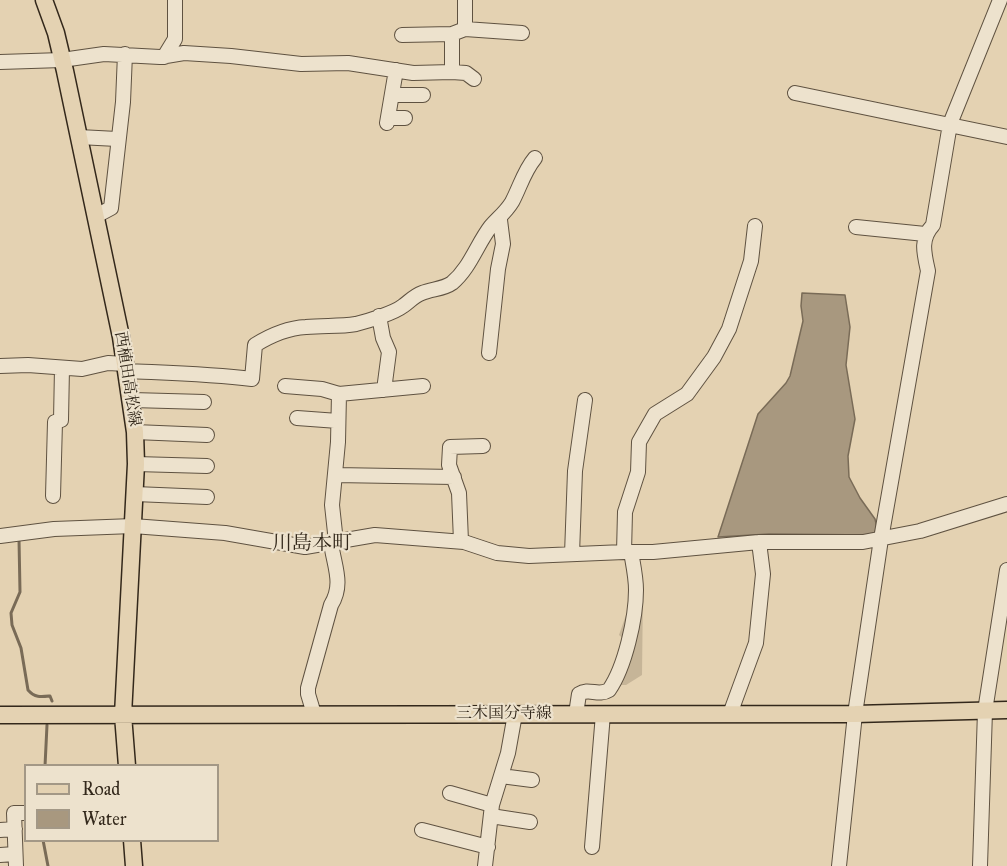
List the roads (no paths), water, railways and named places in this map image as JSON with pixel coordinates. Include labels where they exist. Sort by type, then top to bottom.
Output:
[{"type":"main road","name":"西植田高松線","points":[[44,0],[56,33],[79,137],[132,400],[136,464],[123,715],[127,764]]},
{"type":"main road","name":"三木国分寺線","points":[[0,715],[855,714],[1007,710]]},
{"type":"main road","points":[[132,842],[134,866]]},
{"type":"street","points":[[164,57],[175,39],[175,0]]},
{"type":"street","points":[[452,72],[465,0]]},
{"type":"street","points":[[838,866],[855,714],[880,539],[928,271],[923,248],[925,234],[933,225],[950,124],[999,2]]},
{"type":"street","points":[[402,35],[459,32],[522,33]]},
{"type":"street","points":[[175,39],[184,53]]},
{"type":"street","points":[[0,62],[62,60],[104,54],[164,57],[184,53],[301,64],[348,63],[414,73],[466,73],[474,79]]},
{"type":"street","points":[[96,216],[111,208],[123,102],[125,54]]},
{"type":"street","points":[[396,70],[388,121],[405,118]]},
{"type":"street","points":[[795,93],[1007,137]]},
{"type":"street","points":[[392,95],[423,95]]},
{"type":"street","points":[[79,137],[117,139]]},
{"type":"street","points":[[0,366],[82,369],[108,363],[191,375],[208,374],[252,379],[255,345],[270,336],[289,329],[307,326],[357,324],[402,307],[423,292],[451,284],[466,267],[492,225],[500,220],[520,188],[527,168],[535,158]]},
{"type":"street","points":[[489,353],[503,244],[500,220]]},
{"type":"street","points":[[576,714],[579,694],[583,691],[590,691],[599,694],[609,690],[622,665],[634,610],[636,588],[628,552],[625,512],[638,472],[639,442],[655,414],[687,394],[714,357],[729,329],[751,261],[755,226]]},
{"type":"street","points":[[856,227],[925,234]]},
{"type":"street","points":[[379,316],[382,338],[389,352],[384,390]]},
{"type":"street","points":[[53,496],[55,422],[61,420],[62,368]]},
{"type":"street","points":[[285,386],[322,389],[339,394],[423,386]]},
{"type":"street","points":[[314,714],[308,688],[331,605],[337,595],[338,584],[338,568],[333,560],[332,505],[339,394]]},
{"type":"street","points":[[132,400],[204,402]]},
{"type":"street","points":[[572,554],[575,471],[585,400]]},
{"type":"street","points":[[297,418],[338,421]]},
{"type":"street","points":[[135,432],[207,435]]},
{"type":"street","points":[[461,541],[459,493],[449,465],[450,447],[483,446]]},
{"type":"street","points":[[136,464],[207,466]]},
{"type":"street","points":[[335,475],[454,477]]},
{"type":"street","points":[[135,494],[207,497]]},
{"type":"street","points":[[0,536],[54,529],[133,526],[225,533],[305,547],[375,535],[461,541],[497,553],[529,556],[653,552],[759,542],[863,542],[920,531],[955,518],[1007,504]]},
{"type":"street","points":[[730,714],[756,643],[763,574],[759,542]]},
{"type":"street","points":[[980,866],[985,711],[1007,570]]},
{"type":"street","points":[[486,866],[492,810],[508,753],[515,714]]},
{"type":"street","points":[[592,847],[603,714]]},
{"type":"street","points":[[501,776],[532,780]]},
{"type":"street","points":[[450,793],[530,822]]},
{"type":"street","points":[[0,855],[16,860],[14,813],[24,813]]},
{"type":"street","points":[[0,830],[15,830]]},
{"type":"street","points":[[422,830],[488,847]]},
{"type":"water","points":[[802,293],[845,295],[850,327],[846,365],[855,419],[848,456],[849,477],[875,519],[877,528],[873,535],[769,534],[718,537],[758,414],[790,376],[803,321]]},
{"type":"waterway","points":[[19,539],[20,592],[11,613],[12,625],[21,648],[28,690],[36,696],[50,696],[52,701]]},
{"type":"waterway","points":[[45,764],[47,725]]},
{"type":"waterway","points":[[43,842],[48,866]]},
{"type":"district","name":"川島本町","points":[[312,544]]}]
